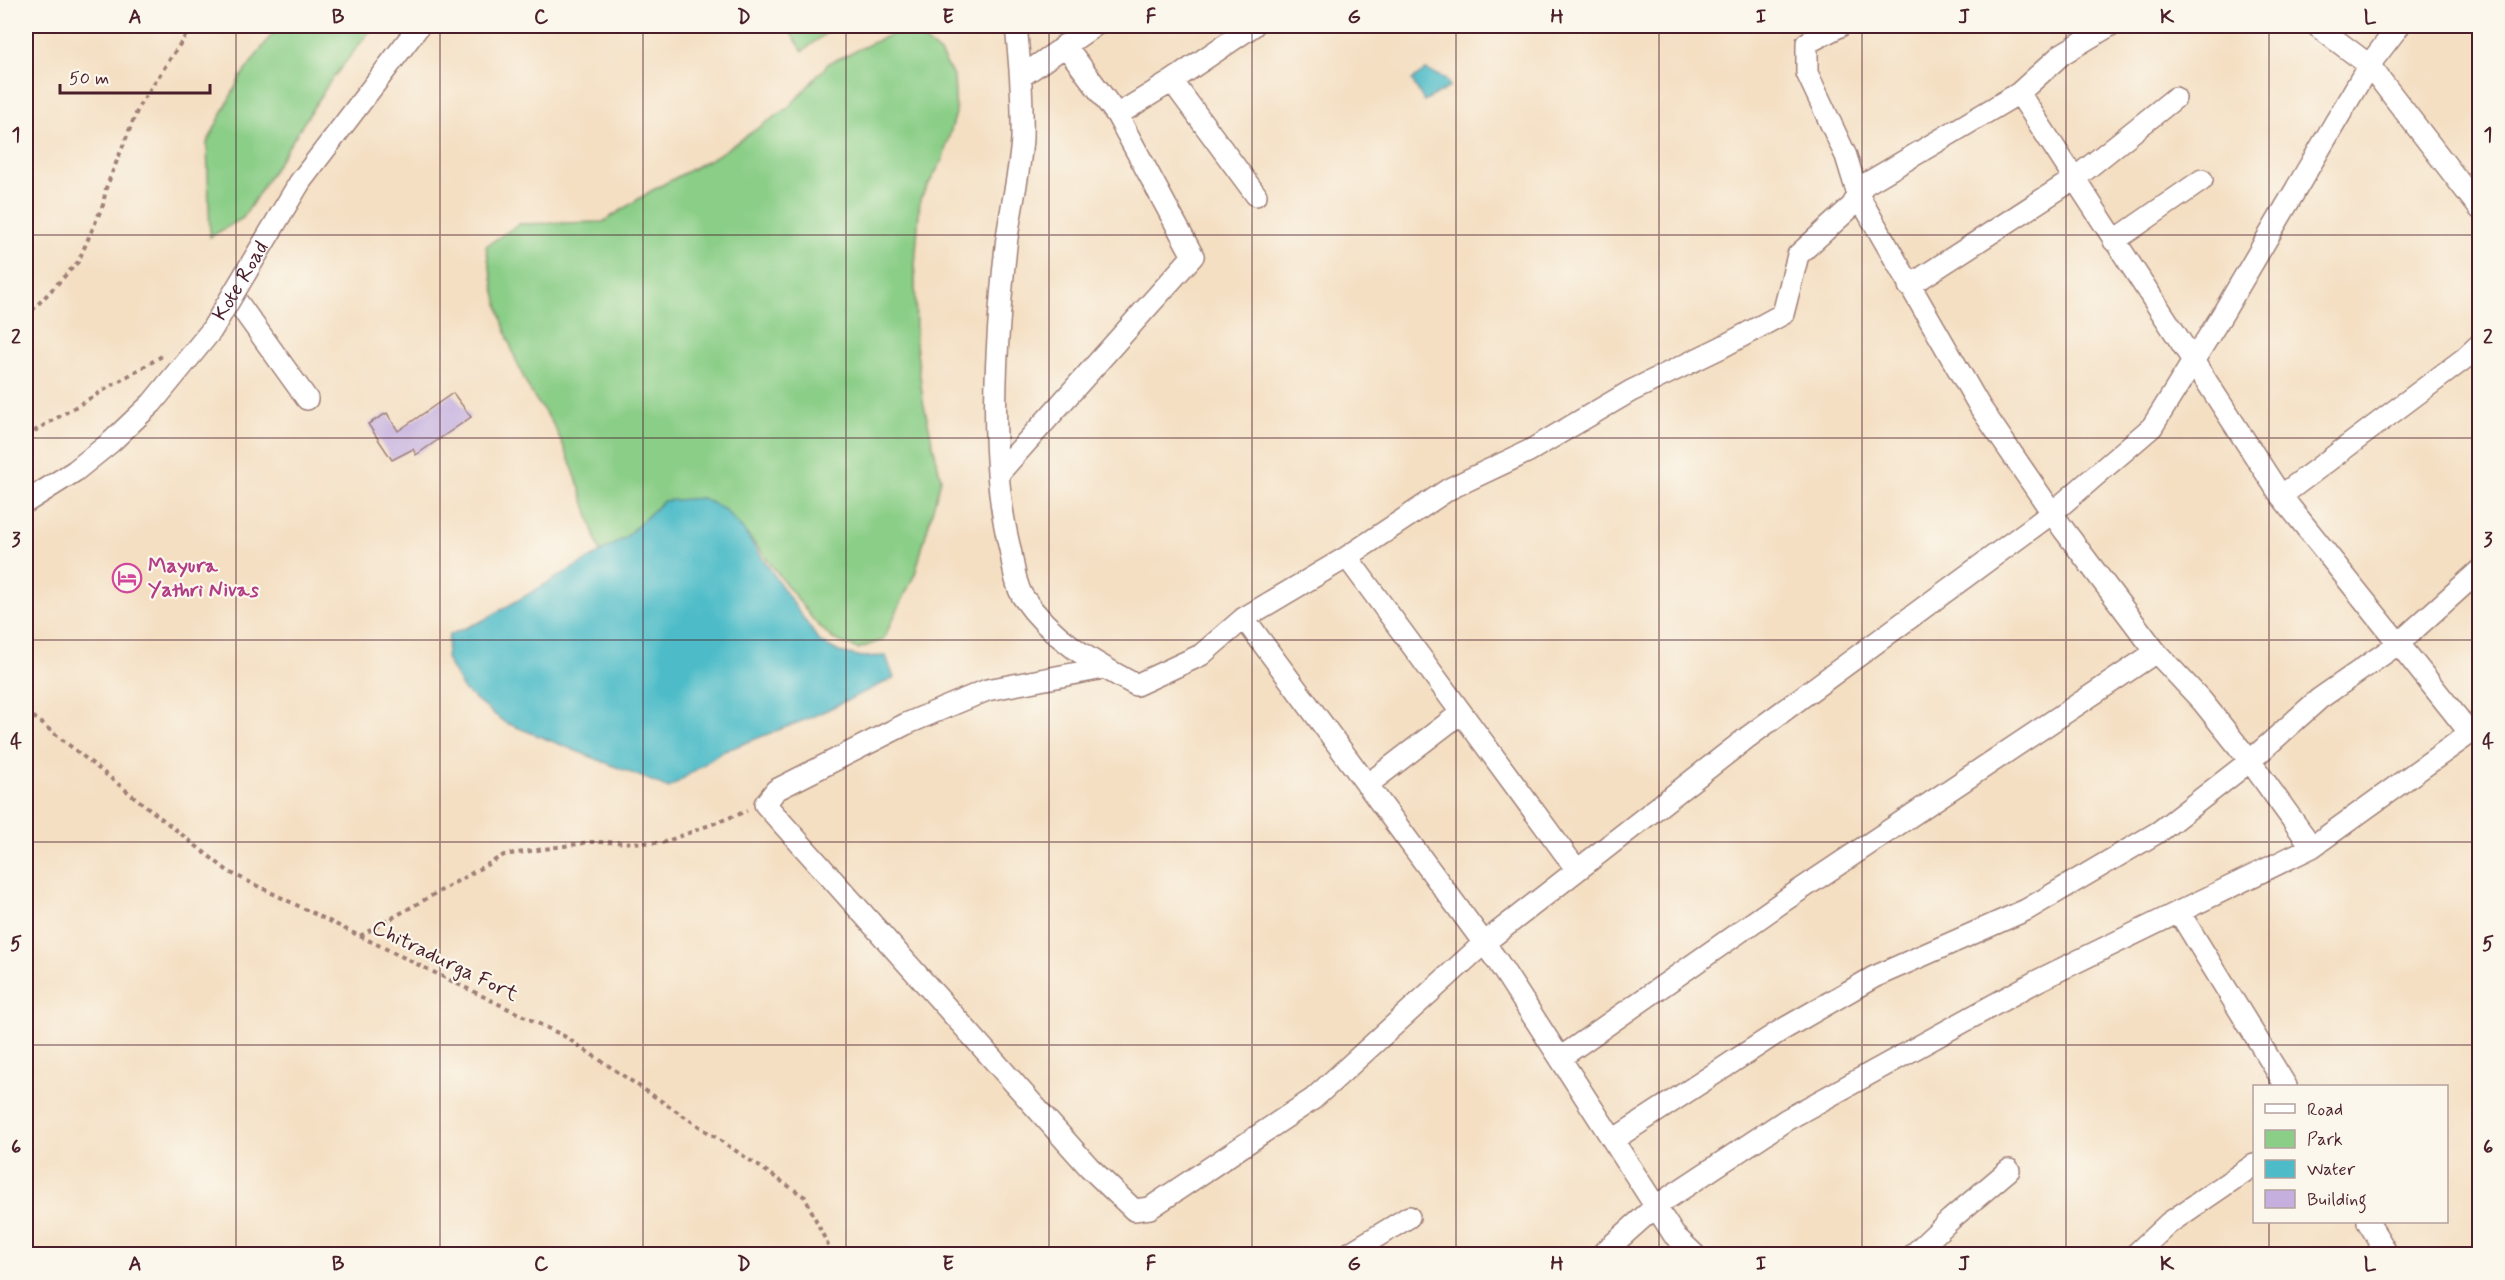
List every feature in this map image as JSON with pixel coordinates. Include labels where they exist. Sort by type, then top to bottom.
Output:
[{"type":"street","name":"Kote Road","points":[[26,502],[75,471],[111,442],[152,403],[211,331],[300,182],[419,26]]},
{"type":"street","points":[[1016,26],[1022,76],[1022,140],[1006,246],[996,368],[999,473],[1006,535],[1021,595],[1060,639],[1104,668],[1136,685],[1201,655],[1244,618],[1347,557],[1449,489],[1529,451],[1631,391],[1783,314],[1798,255],[1852,206],[1864,185],[2019,93],[2062,54],[2109,26]]},
{"type":"street","points":[[1022,76],[1094,26]]},
{"type":"street","points":[[1117,116],[1253,26]]},
{"type":"street","points":[[1840,26],[1807,43],[1807,73],[1846,156],[1858,195],[1910,286],[1980,407],[2052,513],[2156,652],[2202,701],[2250,761],[2312,847]]},
{"type":"street","points":[[2317,26],[2369,65],[2480,209]]},
{"type":"street","points":[[1104,668],[987,690],[906,724],[776,790],[765,804],[1089,1167],[1134,1210],[1150,1208],[1313,1099],[1484,943],[1748,737],[2052,513],[2152,427],[2369,65],[2399,26]]},
{"type":"street","points":[[999,473],[1193,256],[1117,116],[1065,45]]},
{"type":"street","points":[[1172,81],[1256,195]]},
{"type":"street","points":[[1602,1254],[1656,1206],[1786,1120],[2037,981],[2312,847],[2475,729],[2398,642],[2281,496],[2192,363],[2019,93]]},
{"type":"street","points":[[1910,286],[2073,177],[2175,98]]},
{"type":"street","points":[[2114,241],[2202,180]]},
{"type":"street","points":[[233,296],[307,399]]},
{"type":"street","points":[[2281,496],[2465,358],[2480,344]]},
{"type":"street","points":[[1347,557],[1577,870]]},
{"type":"street","points":[[1613,1140],[1780,1031],[1874,977],[2026,910],[2160,831],[2250,761],[2319,699],[2398,642],[2480,570]]},
{"type":"street","points":[[1244,618],[1484,943],[1674,1236],[1694,1254]]},
{"type":"street","points":[[1560,1058],[1785,900],[2156,652]]},
{"type":"street","points":[[1367,785],[1461,713]]},
{"type":"street","points":[[2180,912],[2285,1085]]},
{"type":"street","points":[[2136,1254],[2169,1223],[2253,1166]]},
{"type":"street","points":[[1914,1254],[2009,1170]]},
{"type":"street","points":[[1348,1254],[1409,1217]]},
{"type":"street","points":[[2369,1223],[2383,1252]]},
{"type":"path","points":[[26,317],[78,262],[103,205],[106,188],[139,106],[192,26]]},
{"type":"path","name":"Chitradurga Fort","points":[[26,711],[230,872],[564,1036],[805,1197],[832,1254]]},
{"type":"path","points":[[359,936],[504,855],[591,842],[662,843],[765,804]]},
{"type":"green space","points":[[278,26],[374,26],[329,83],[243,218],[210,237],[207,143],[240,78]]},
{"type":"green space","points":[[786,26],[835,26],[803,51]]},
{"type":"green space","points":[[898,31],[922,38],[940,53],[954,77],[956,113],[942,161],[920,199],[915,266],[916,344],[923,401],[941,479],[915,574],[883,640],[858,649],[833,639],[814,621],[756,545],[725,510],[663,501],[625,538],[600,552],[569,458],[553,424],[532,394],[515,359],[497,303],[486,246],[519,224],[603,222],[651,191],[716,156],[788,108],[829,63]]},
{"type":"water","points":[[1426,70],[1446,79],[1450,87],[1424,101],[1412,80]]},
{"type":"water","points":[[702,498],[725,510],[744,531],[819,641],[839,652],[863,657],[886,656],[894,678],[812,717],[722,752],[669,788],[504,722],[464,690],[446,658],[449,635],[482,621],[625,538],[663,501]]},
{"type":"building","points":[[453,393],[471,417],[416,455],[413,449],[392,460],[368,424],[387,413],[398,431]]},
{"type":"place","name":"Mayura Yathri Nivas","points":[[127,578]]}]
